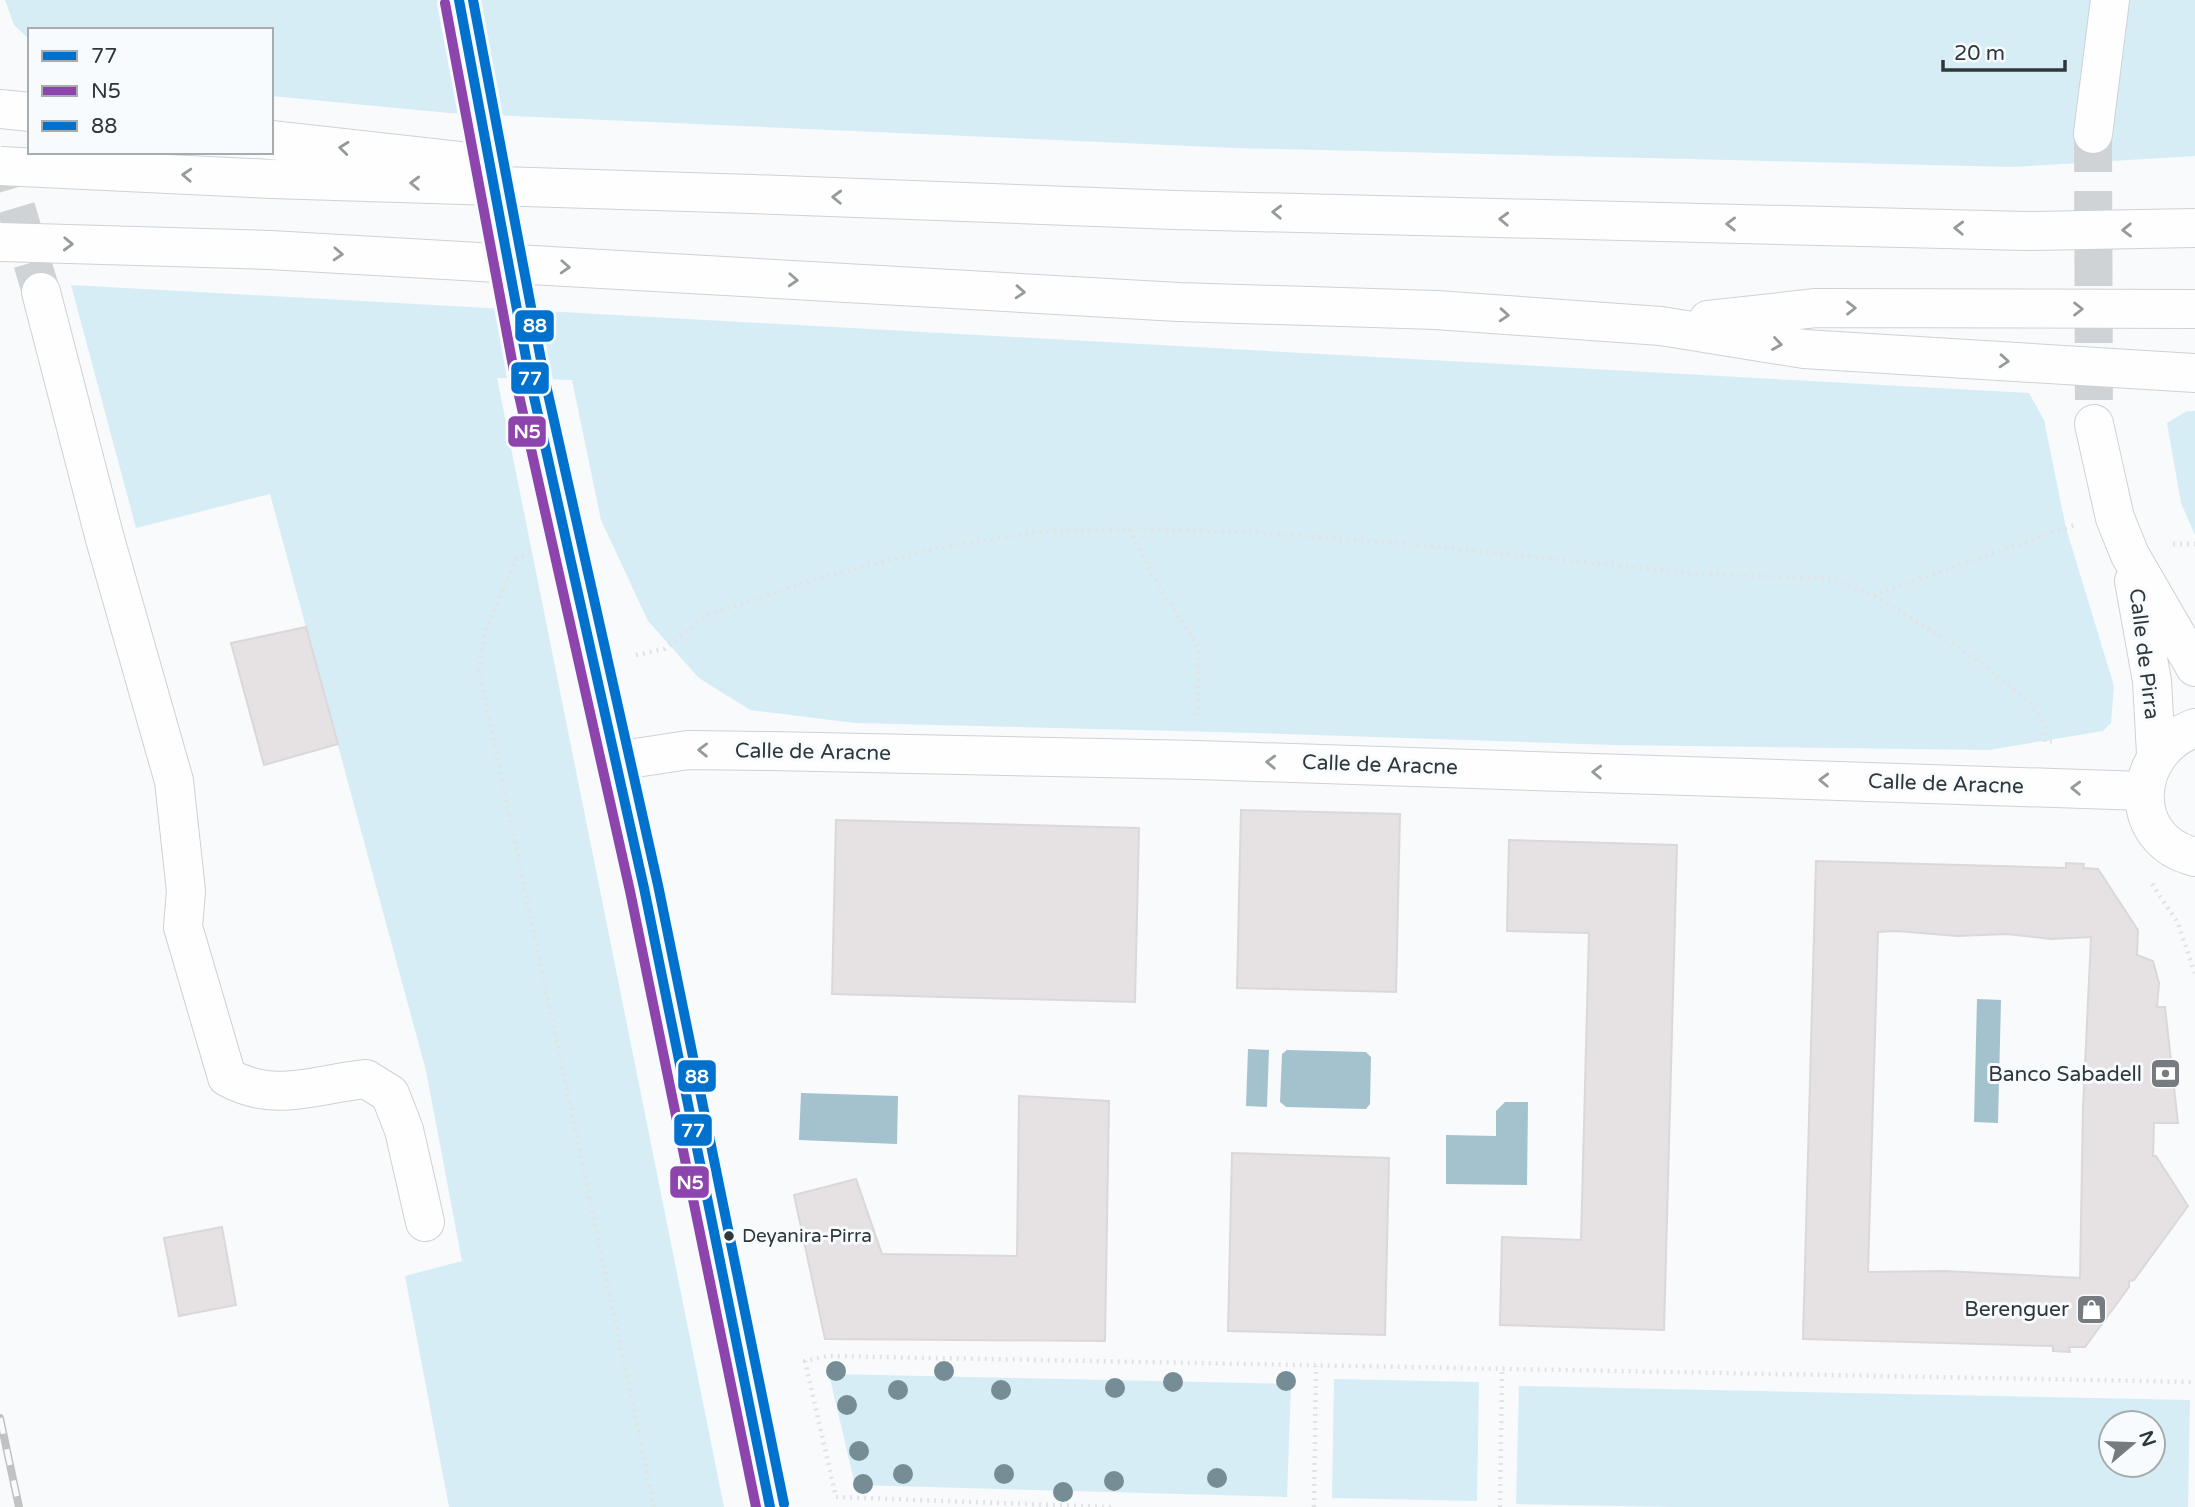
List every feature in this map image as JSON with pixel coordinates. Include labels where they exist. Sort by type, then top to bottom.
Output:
[{"type":"main road","points":[[459,0],[471,61]]},
{"type":"main road","points":[[2093,134],[2110,0]]},
{"type":"main road","points":[[0,109],[28,112]]},
{"type":"main road","points":[[273,140],[752,194]]},
{"type":"main road","points":[[0,166],[1187,210],[2027,231],[2195,229]]},
{"type":"main road","points":[[0,242],[270,250],[1178,302],[1436,310],[1661,326],[1804,349],[2195,373]]},
{"type":"main road","points":[[41,292],[105,539],[174,781],[186,891],[183,927],[227,1077],[246,1088],[266,1091],[302,1091],[366,1079],[390,1094],[404,1130],[425,1222]]},
{"type":"main road","points":[[1661,326],[1816,308],[2195,309]]},
{"type":"main road","points":[[530,379],[616,761],[770,1507]]},
{"type":"main road","name":"Calle de Pirra","points":[[2094,424],[2115,518],[2130,555],[2195,667]]},
{"type":"main road","name":"Calle de Pirra","points":[[2130,555],[2152,681],[2156,754]]},
{"type":"main road","points":[[2192,863],[2157,832],[2145,807],[2144,790],[2156,754],[2172,738],[2195,728]]},
{"type":"main road","name":"Calle de Aracne","points":[[616,761],[688,750],[1198,760],[2144,790]]},
{"type":"path","points":[[1873,595],[2076,525]]},
{"type":"path","points":[[1129,530],[1151,573],[1199,648],[1198,760]]},
{"type":"path","points":[[636,655],[664,649],[707,615],[819,578],[937,548],[1045,531],[1279,534],[1545,557],[1689,573],[1830,579],[1873,595],[1966,652],[2028,700],[2045,725],[2045,742],[2055,741]]},
{"type":"path","points":[[566,535],[516,559],[485,631],[480,670],[654,1507]]},
{"type":"path","points":[[2173,544],[2195,544]]},
{"type":"path","points":[[2148,878],[2178,923],[2195,974]]},
{"type":"path","points":[[1111,1507],[835,1497],[806,1361],[828,1356],[2195,1382]]},
{"type":"path","points":[[1314,1507],[1316,1366]]},
{"type":"path","points":[[1500,1507],[1502,1370]]},
{"type":"shaded area","points":[[5,0],[2195,0],[2195,156],[2013,167],[1235,148],[449,113],[273,96],[273,28],[28,28],[28,38],[14,25]]},
{"type":"shaded area","points":[[71,285],[2029,393],[2044,420],[2066,528],[2114,686],[2111,723],[2103,731],[1989,750],[1614,745],[855,723],[750,710],[699,678],[648,621],[601,520],[572,380],[497,378],[724,1507],[449,1507],[405,1276],[462,1261],[426,1071],[270,494],[136,528]]},
{"type":"shaded area","points":[[2187,411],[2195,411],[2195,535],[2181,503],[2167,423]]},
{"type":"shaded area","points":[[1977,999],[2001,1000],[1998,1123],[1974,1122]]},
{"type":"shaded area","points":[[1248,1049],[1269,1050],[1267,1107],[1246,1106]]},
{"type":"shaded area","points":[[1287,1050],[1366,1052],[1371,1057],[1370,1104],[1366,1109],[1286,1107],[1280,1102],[1282,1054]]},
{"type":"shaded area","points":[[801,1093],[898,1096],[897,1144],[799,1140]]},
{"type":"shaded area","points":[[1505,1102],[1528,1102],[1527,1185],[1446,1184],[1446,1135],[1496,1136],[1496,1111]]},
{"type":"shaded area","points":[[829,1374],[1291,1384],[1287,1497],[855,1485]]},
{"type":"shaded area","points":[[1334,1379],[1479,1382],[1477,1501],[1332,1498]]},
{"type":"shaded area","points":[[1519,1386],[2190,1400],[2188,1507],[1676,1507],[1516,1504]]},
{"type":"building","points":[[306,627],[338,744],[264,765],[231,643]]},
{"type":"building","points":[[1241,810],[1400,814],[1396,992],[1237,988]]},
{"type":"building","points":[[836,820],[1139,828],[1135,1002],[832,994]]},
{"type":"building","points":[[1509,840],[1677,845],[1664,1330],[1500,1325],[1502,1237],[1581,1240],[1589,933],[1507,931]]},
{"type":"building","points":[[1816,861],[2066,868],[2066,863],[2084,864],[2083,868],[2098,869],[2138,930],[2137,955],[2153,961],[2159,983],[2157,1007],[2165,1007],[2178,1123],[2154,1123],[2153,1156],[2156,1156],[2188,1206],[2134,1280],[2129,1281],[2129,1287],[2085,1347],[2069,1347],[2070,1352],[2053,1351],[2053,1346],[1803,1339]],"holes":[[[1878,932],[1957,936],[2007,934],[2051,939],[2091,937],[2083,1108],[2080,1278],[1945,1271],[1868,1272]]]},
{"type":"building","points":[[1019,1096],[1109,1101],[1105,1341],[825,1339],[794,1195],[856,1179],[882,1254],[1017,1256]]},
{"type":"building","points":[[1232,1153],[1389,1158],[1385,1335],[1228,1331]]},
{"type":"building","points":[[222,1227],[236,1305],[179,1316],[164,1238]]},
{"type":"tunnel","points":[[471,61],[530,379]]},
{"type":"tunnel","points":[[2093,134],[2094,424]]},
{"type":"tunnel","points":[[0,153],[41,292]]},
{"type":"railway","points":[[0,1418],[19,1507]]},
{"type":"transit line","name":"77","points":[[459,0],[530,379],[644,888],[770,1507]]},
{"type":"transit line","name":"88","points":[[473,0],[544,376],[658,885],[784,1504]]},
{"type":"transit line","name":"N5","points":[[445,3],[516,382],[630,891],[756,1507]]},
{"type":"place","name":"Banco Sabadell","points":[[2165,1074]]},
{"type":"place","name":"Deyanira-Pirra","points":[[729,1236]]},
{"type":"place","name":"Berenguer","points":[[2092,1309]]}]
